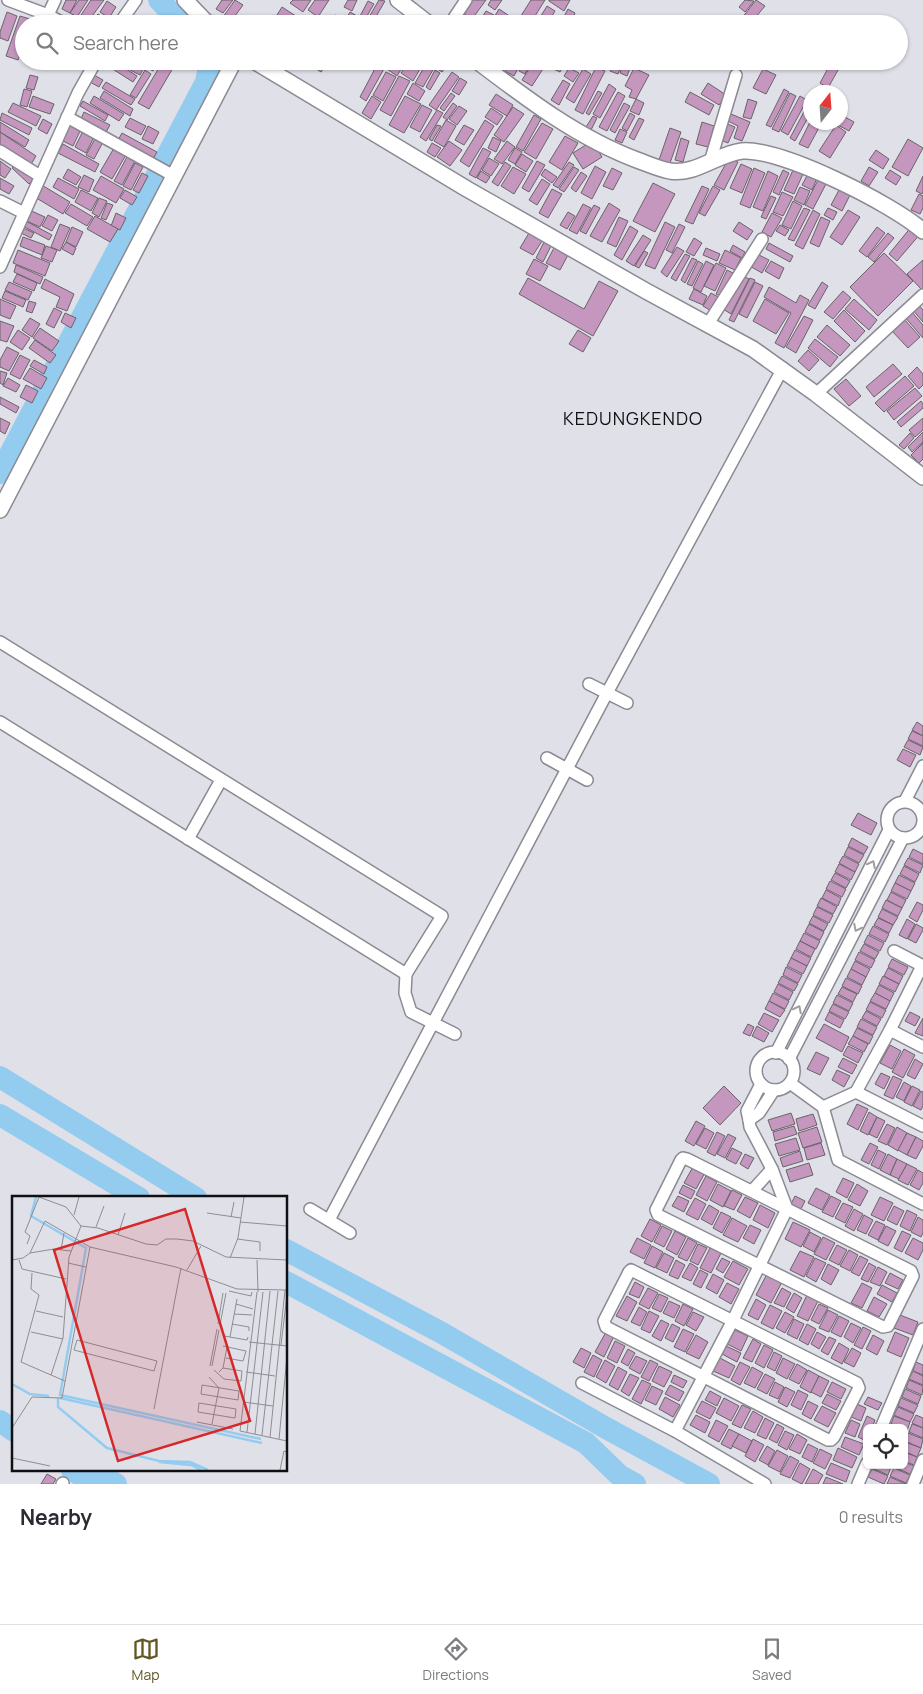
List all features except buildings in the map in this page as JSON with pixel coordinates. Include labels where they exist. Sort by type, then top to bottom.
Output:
[{"type":"street","points":[[8,0],[48,15],[55,0]]},
{"type":"street","points":[[125,15],[136,0]]},
{"type":"street","points":[[185,0],[199,15]]},
{"type":"street","points":[[398,0],[417,15]]},
{"type":"street","points":[[456,15],[466,0]]},
{"type":"street","points":[[0,267],[78,93],[91,70]]},
{"type":"street","points":[[0,510],[172,176],[229,70]]},
{"type":"street","points":[[269,70],[468,189],[646,291],[753,348],[783,368],[923,478]]},
{"type":"street","points":[[489,70],[550,114],[603,145],[659,168],[677,172],[689,170],[742,151],[784,159],[870,195],[895,210],[923,231]]},
{"type":"street","points":[[710,162],[736,75]]},
{"type":"street","points":[[68,117],[172,176]]},
{"type":"street","points":[[0,151],[40,176]]},
{"type":"street","points":[[0,201],[24,213]]},
{"type":"street","points":[[708,324],[762,239]]},
{"type":"street","points":[[816,394],[923,295]]},
{"type":"street","points":[[329,1220],[607,693],[783,368]]},
{"type":"street","points":[[0,642],[442,916],[406,974],[405,993],[411,1012],[455,1034]]},
{"type":"street","points":[[589,684],[628,703]]},
{"type":"street","points":[[0,722],[406,974]]},
{"type":"street","points":[[547,758],[587,780]]},
{"type":"street","points":[[905,801],[923,766]]},
{"type":"street","points":[[188,839],[221,780]]},
{"type":"street","points":[[905,801],[922,807],[923,825],[911,837],[903,838],[895,836],[889,830],[886,820],[888,811],[895,804],[905,801]]},
{"type":"street","points":[[776,1053],[889,830]]},
{"type":"street","points":[[789,1059],[903,838]]},
{"type":"street","points":[[823,1107],[856,1092],[922,966],[894,951]]},
{"type":"street","points":[[890,1030],[923,1047]]},
{"type":"street","points":[[776,1053],[783,1054],[789,1059],[793,1066],[794,1075],[783,1089],[774,1090],[761,1084],[757,1076],[757,1068],[760,1060],[767,1054],[776,1053]]},
{"type":"street","points":[[790,1082],[823,1107],[838,1160],[923,1204]]},
{"type":"street","points":[[676,1431],[787,1209],[772,1169],[750,1127],[747,1111],[761,1084]]},
{"type":"street","points":[[749,1120],[759,1113],[774,1090]]},
{"type":"street","points":[[856,1092],[923,1126]]},
{"type":"street","points":[[684,1158],[787,1209],[911,1271],[913,1276],[888,1326],[883,1328],[656,1213],[684,1158]]},
{"type":"street","points":[[752,1191],[772,1169]]},
{"type":"street","points":[[310,1209],[350,1233]]},
{"type":"street","points":[[634,1270],[733,1320],[857,1383],[859,1388],[831,1440],[606,1327],[604,1321],[629,1272],[634,1270]]},
{"type":"street","points":[[883,1424],[918,1352],[923,1329]]},
{"type":"street","points":[[582,1383],[676,1431],[765,1484]]},
{"type":"street","points":[[913,1484],[923,1460]]},
{"type":"street","points":[[858,1484],[864,1469]]},
{"type":"waterway","points":[[159,0],[173,15]]},
{"type":"waterway","points":[[0,473],[206,82],[208,70]]},
{"type":"waterway","points":[[0,1077],[193,1196]]},
{"type":"waterway","points":[[0,1115],[136,1196]]},
{"type":"waterway","points":[[288,1251],[442,1333],[606,1428],[709,1484]]},
{"type":"waterway","points":[[288,1283],[586,1443],[619,1475],[635,1484]]},
{"type":"waterway","points":[[0,1421],[12,1430]]},
{"type":"waterway","points":[[75,1472],[94,1484]]},
{"type":"waterway","points":[[95,1472],[116,1484]]},
{"type":"district","name":"KEDUNGKENDO","points":[[633,418]]}]
